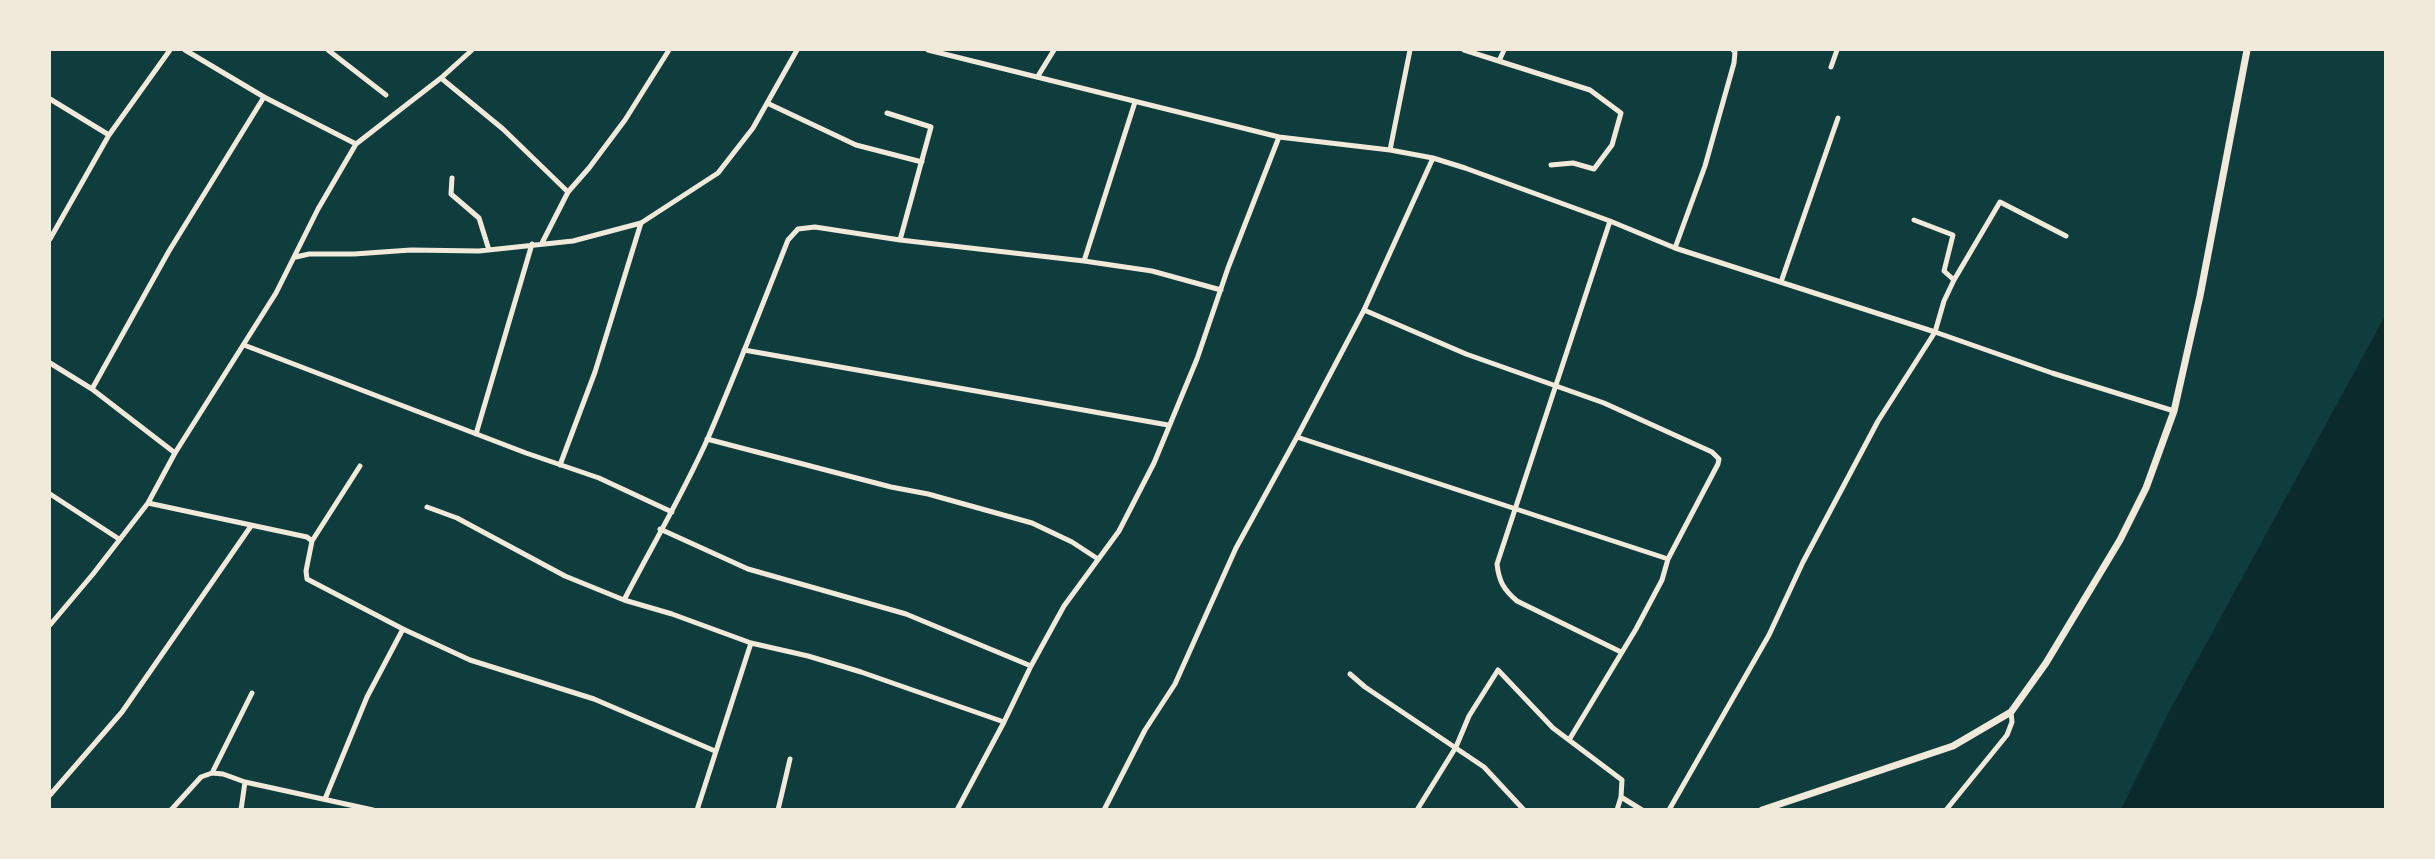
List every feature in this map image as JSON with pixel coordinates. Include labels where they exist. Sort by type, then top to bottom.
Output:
[{"type":"street","points":[[50,239],[52,227],[109,135],[170,50]]},
{"type":"street","points":[[185,50],[264,97],[356,144]]},
{"type":"street","points":[[328,50],[386,95]]},
{"type":"street","points":[[50,625],[148,502],[175,453],[244,345],[296,256],[318,209],[356,144],[441,78],[472,50]]},
{"type":"street","points":[[542,243],[568,192],[625,120],[669,50]]},
{"type":"street","points":[[296,256],[411,250],[443,252],[489,250],[573,241],[641,223],[718,173],[753,128],[797,50]]},
{"type":"street","points":[[928,50],[1279,137],[1390,150],[1432,158],[1610,221],[1675,248],[1935,332],[2052,373],[2175,411]]},
{"type":"street","points":[[1038,76],[1054,50]]},
{"type":"street","points":[[1390,150],[1410,50]]},
{"type":"street","points":[[1464,50],[1590,90],[1621,113],[1612,145],[1594,169],[1573,163],[1551,165]]},
{"type":"street","points":[[1499,61],[1504,50]]},
{"type":"street","points":[[1675,248],[1705,166],[1734,63],[1735,52],[1733,50]]},
{"type":"street","points":[[1831,67],[1837,50]]},
{"type":"street","points":[[1762,810],[1953,746],[2011,712],[2046,663],[2120,540],[2146,488],[2175,411],[2205,272],[2247,50]]},
{"type":"street","points":[[441,78],[503,129],[568,192]]},
{"type":"street","points":[[92,389],[169,251],[264,97]]},
{"type":"street","points":[[50,99],[109,135]]},
{"type":"street","points":[[1084,261],[1135,102]]},
{"type":"street","points":[[767,103],[856,145],[922,162]]},
{"type":"street","points":[[887,112],[931,127],[900,240]]},
{"type":"street","points":[[1781,282],[1838,118]]},
{"type":"street","points":[[957,810],[1004,722],[1030,666],[1064,606],[1119,531],[1154,463],[1197,359],[1279,137]]},
{"type":"street","points":[[1104,810],[1145,730],[1176,684],[1236,548],[1364,310],[1432,158]]},
{"type":"street","points":[[452,178],[451,194],[479,218],[489,250]]},
{"type":"street","points":[[1669,810],[1769,635],[1803,562],[1878,422],[1935,332],[1944,301],[1954,280],[2000,202],[2066,236]]},
{"type":"street","points":[[1914,220],[1953,235],[1944,271],[1954,280]]},
{"type":"street","points":[[1610,221],[1497,564],[1499,581],[1506,591],[1531,609],[1621,652]]},
{"type":"street","points":[[560,465],[595,372],[641,223]]},
{"type":"street","points":[[624,600],[660,529],[672,512],[707,439],[788,240],[798,229],[814,227],[900,240],[1084,261],[1152,271],[1221,290]]},
{"type":"street","points":[[476,434],[532,244]]},
{"type":"street","points":[[1364,310],[1466,354],[1604,403],[1712,452],[1719,459],[1668,559],[1636,629],[1569,740]]},
{"type":"street","points":[[244,345],[476,434],[599,478],[672,512]]},
{"type":"street","points":[[744,350],[1168,425]]},
{"type":"street","points":[[50,363],[92,389],[175,453]]},
{"type":"street","points":[[1297,437],[1668,559]]},
{"type":"street","points":[[707,439],[891,487],[928,494],[1032,523],[1072,542],[1098,559]]},
{"type":"street","points":[[360,466],[312,541],[306,571],[308,579],[403,629],[470,660],[594,699],[715,751]]},
{"type":"street","points":[[50,494],[119,539]]},
{"type":"street","points":[[148,502],[308,537],[312,541]]},
{"type":"street","points":[[427,507],[457,518],[565,576],[624,600],[672,614],[751,643],[808,656],[861,672],[1004,722]]},
{"type":"street","points":[[50,795],[122,712],[251,525]]},
{"type":"street","points":[[660,529],[748,569],[906,614],[1030,666]]},
{"type":"street","points":[[325,799],[368,697],[403,629]]},
{"type":"street","points":[[697,810],[751,643]]},
{"type":"street","points":[[1417,810],[1456,747],[1469,716],[1498,670],[1553,728],[1622,780],[1621,797],[1617,810]]},
{"type":"street","points":[[1350,674],[1365,687],[1484,767],[1524,810]]},
{"type":"street","points":[[212,773],[252,693]]},
{"type":"street","points":[[1946,810],[2007,735],[2012,722],[2011,712]]},
{"type":"street","points":[[778,810],[790,759]]},
{"type":"street","points":[[171,810],[201,777],[212,773],[373,810]]},
{"type":"street","points":[[241,810],[245,782]]},
{"type":"street","points":[[1621,797],[1642,810]]},
{"type":"water","points":[[2385,316],[2385,809],[2121,809],[2170,710]]}]
